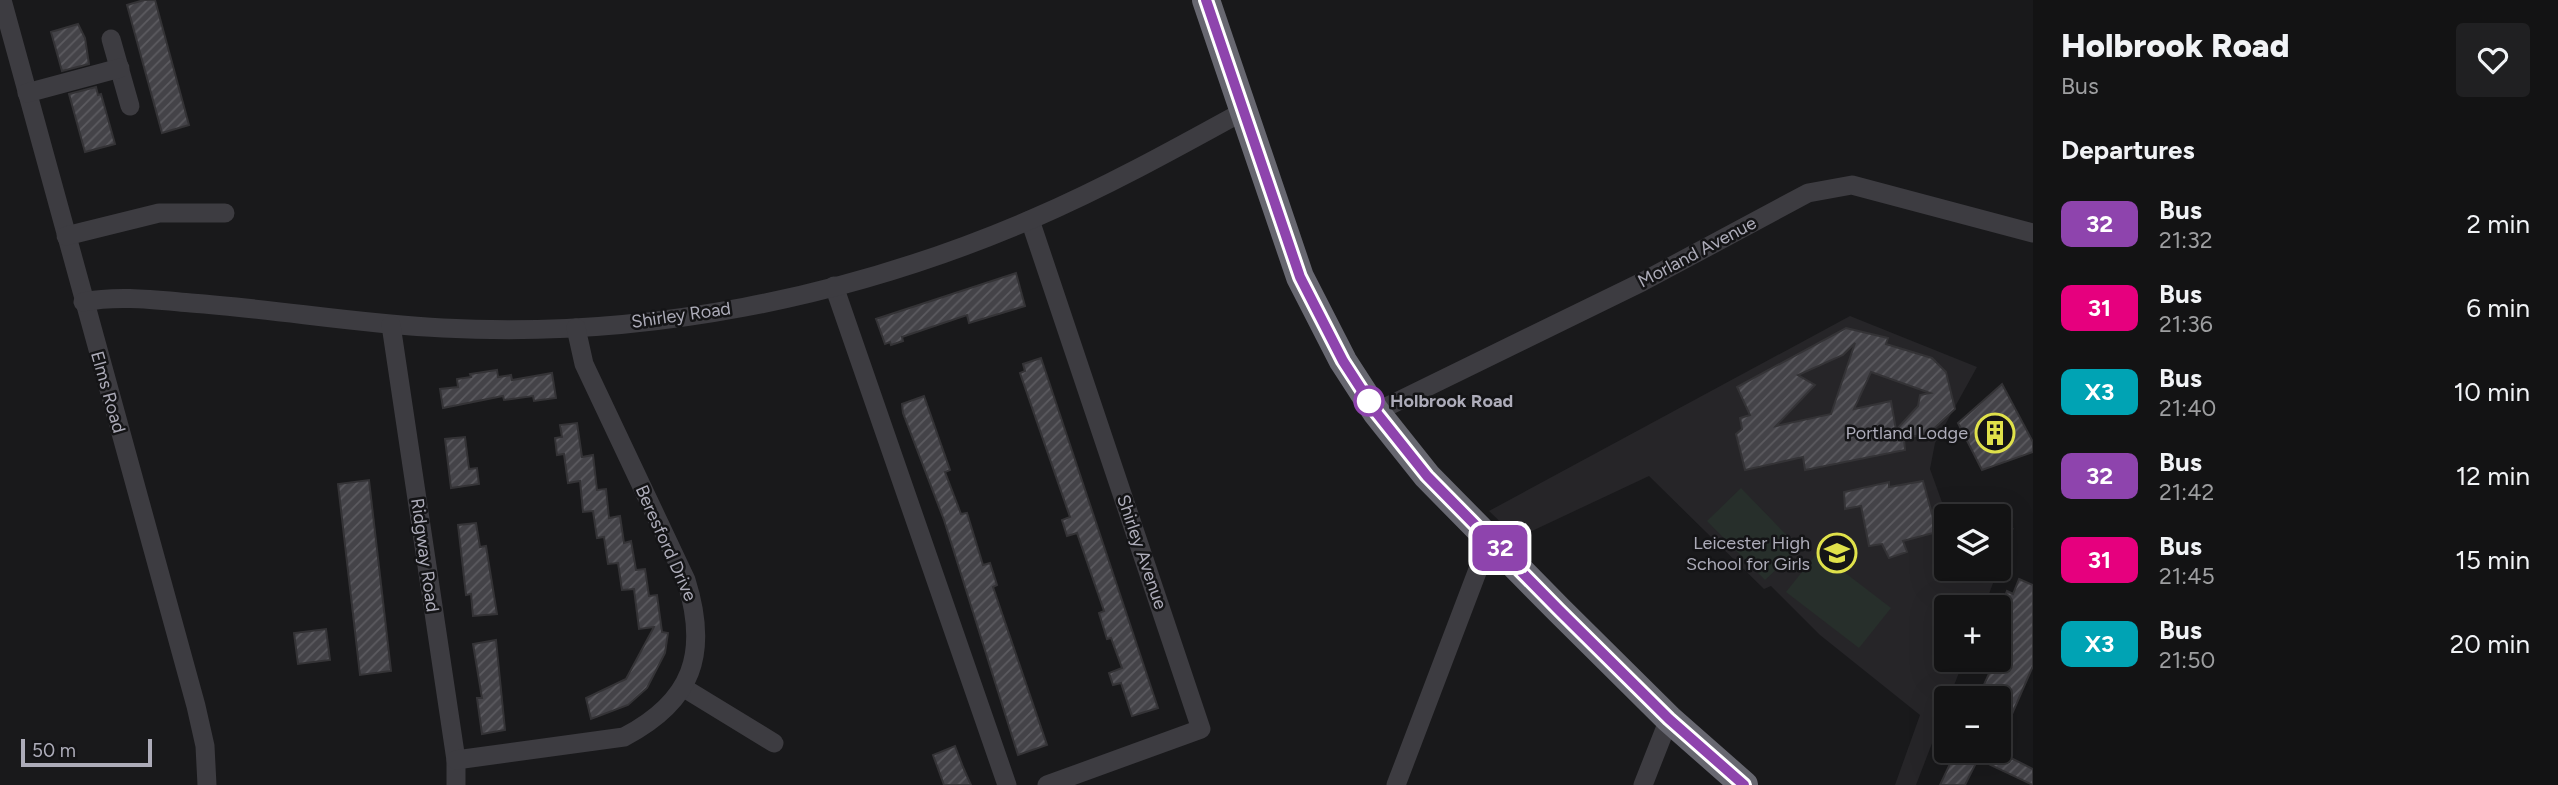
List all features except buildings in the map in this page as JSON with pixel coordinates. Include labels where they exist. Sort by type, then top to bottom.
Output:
[{"type":"highway","points":[[1206,0],[1300,277],[1343,361],[1376,412],[1427,476],[1669,719],[1744,785]]},
{"type":"street","name":"Elms Road","points":[[2,0],[196,706],[205,746],[207,785]]},
{"type":"street","points":[[111,39],[130,106]]},
{"type":"street","points":[[27,93],[120,68]]},
{"type":"street","name":"Shirley Road","points":[[83,302],[98,299],[147,300],[242,307],[391,325],[492,330],[576,328],[706,314],[834,286],[934,257],[1030,220],[1106,185],[1242,112]]},
{"type":"street","name":"Morland Avenue","points":[[1376,412],[1642,282],[1808,192],[1852,185],[2033,233]]},
{"type":"street","points":[[66,236],[159,213],[225,213]]},
{"type":"street","name":"Shirley Avenue","points":[[1030,220],[1201,729],[1047,785]]},
{"type":"street","points":[[834,286],[1007,785]]},
{"type":"street","name":"Ridgway Road","points":[[391,325],[456,760],[456,785]]},
{"type":"street","name":"Beresford Drive","points":[[456,760],[624,737],[648,725],[667,709],[684,688],[695,659],[698,633],[695,608],[686,580],[584,364],[576,328]]},
{"type":"street","points":[[1396,785],[1490,538]]},
{"type":"street","points":[[684,688],[774,743]]},
{"type":"street","points":[[1643,785],[1669,719]]},
{"type":"shaded area","name":"Leicester High School for Girls","points":[[1850,316],[1977,367],[1935,443],[1930,469],[1943,504],[1934,504],[1934,581],[1994,581],[1989,595],[1934,595],[1934,672],[1959,672],[1954,686],[1934,686],[1934,738],[1916,785],[1895,785],[1920,715],[1820,635],[1771,586],[1764,589],[1649,476],[1517,538],[1489,511]]},
{"type":"shaded area","points":[[1741,488],[1799,548],[1765,580],[1707,521]]},
{"type":"shaded area","points":[[1818,552],[1891,608],[1859,648],[1786,592]]},
{"type":"bus line","name":"32","points":[[1206,0],[1300,277],[1343,361],[1376,412],[1427,476],[1559,610],[1669,719],[1744,785]]},
{"type":"place","name":"Holbrook Road","points":[[1369,401]]},
{"type":"place","name":"Portland Lodge","points":[[1995,433]]},
{"type":"place","name":"Leicester High School for Girls","points":[[1837,553]]}]
